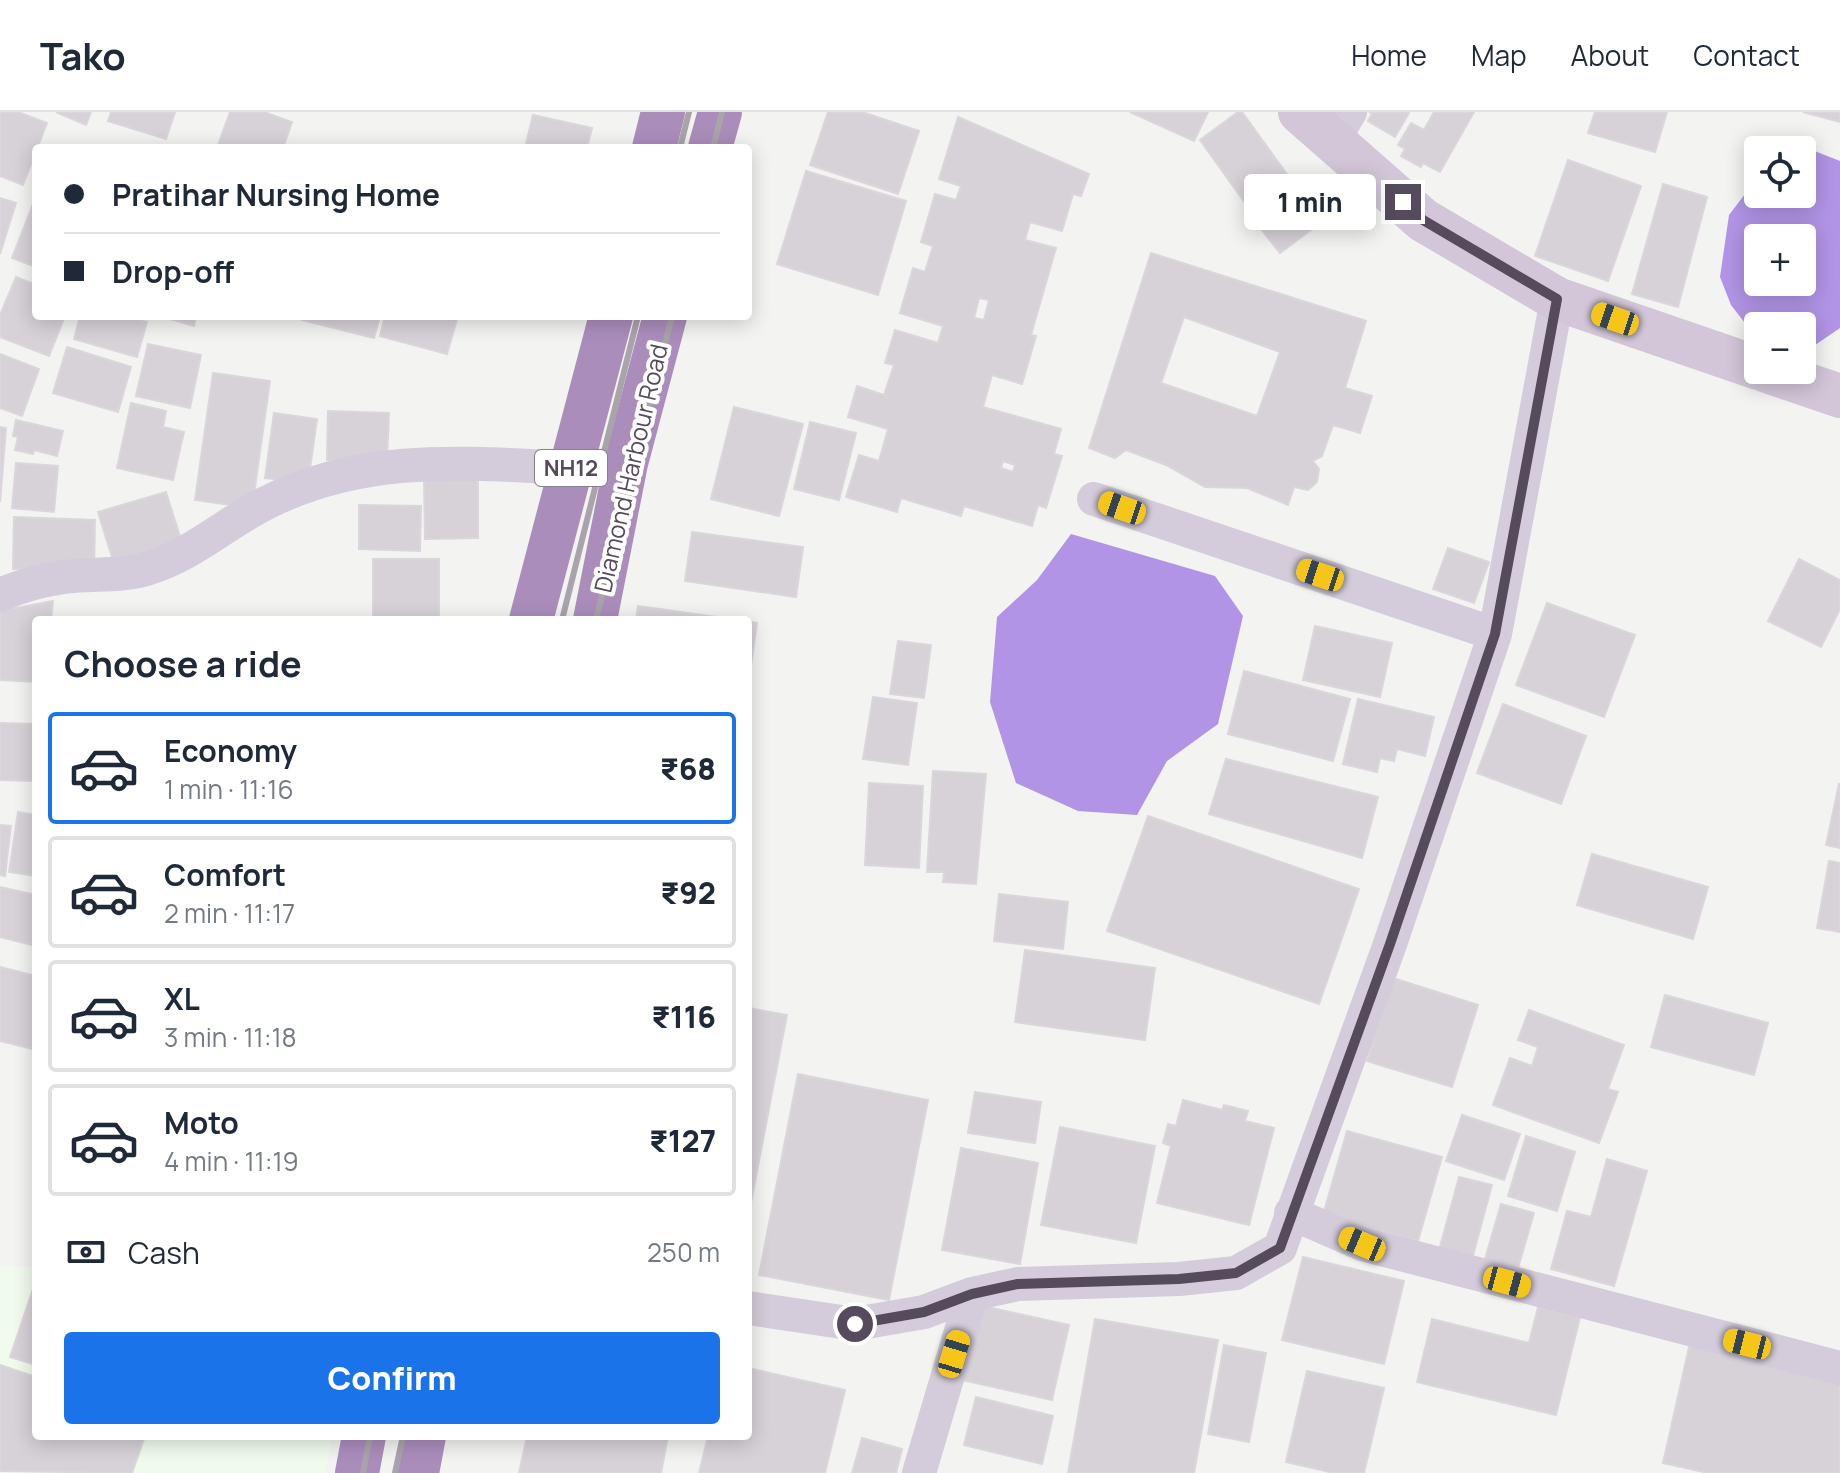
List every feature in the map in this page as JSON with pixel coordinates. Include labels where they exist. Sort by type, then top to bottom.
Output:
[{"type":"highway","points":[[655,144],[663,112]]},
{"type":"highway","points":[[711,144],[720,112]]},
{"type":"highway","name":"NH12","points":[[532,616],[610,320]]},
{"type":"highway","name":"Diamond Harbour Road","points":[[596,616],[626,463],[664,320]]},
{"type":"highway","points":[[357,1473],[363,1440]]},
{"type":"highway","points":[[417,1473],[423,1440]]},
{"type":"street","points":[[1300,112],[1342,126],[1423,220],[1557,299],[1744,363]]},
{"type":"street","points":[[752,1309],[855,1324],[924,1312],[972,1294],[1018,1284],[1179,1279],[1236,1273],[1280,1248],[1390,944],[1495,634],[1557,299]]},
{"type":"street","points":[[1813,384],[1838,391]]},
{"type":"street","points":[[0,595],[64,577],[148,569],[184,553],[268,502],[367,468],[469,463],[571,468]]},
{"type":"street","points":[[1094,499],[1495,634]]},
{"type":"street","points":[[1291,1213],[1362,1244],[1840,1368]]},
{"type":"street","points":[[919,1473],[972,1294]]},
{"type":"shaded area","points":[[1816,152],[1840,161],[1840,328],[1816,344],[1816,312],[1744,312],[1744,322],[1731,305],[1720,277],[1729,215],[1744,195],[1744,208],[1816,208]]},
{"type":"shaded area","points":[[1071,534],[1215,576],[1243,616],[1218,724],[1167,761],[1137,815],[1078,811],[1016,783],[990,702],[997,617],[1037,580]]},
{"type":"shaded area","points":[[0,1266],[32,1267],[32,1440],[331,1440],[325,1473],[0,1473]]},
{"type":"building","points":[[0,112],[18,112],[47,123],[39,144],[32,144],[32,162],[23,185],[0,176]]},
{"type":"building","points":[[56,112],[91,112],[86,125]]},
{"type":"building","points":[[111,112],[175,112],[166,139],[108,121]]},
{"type":"building","points":[[230,112],[264,112],[292,122],[284,144],[218,144]]},
{"type":"building","points":[[828,112],[862,112],[919,131],[898,194],[810,165]]},
{"type":"building","points":[[1130,112],[1208,112],[1194,141]]},
{"type":"building","points":[[1242,112],[1294,184],[1253,214],[1200,140]]},
{"type":"building","points":[[1369,112],[1409,113],[1395,137],[1368,121],[1372,113]]},
{"type":"building","points":[[1434,112],[1474,112],[1440,172],[1423,163],[1421,167],[1401,156],[1405,149],[1398,145],[1411,123],[1424,130]]},
{"type":"building","points":[[1595,112],[1667,112],[1655,152],[1588,133]]},
{"type":"building","points":[[1803,112],[1840,112],[1840,122]]},
{"type":"building","points":[[533,115],[592,128],[588,144],[526,144]]},
{"type":"building","points":[[958,117],[1089,174],[1081,196],[1073,194],[1062,231],[1030,222],[1025,240],[1056,248],[1031,335],[1036,336],[1022,384],[992,375],[983,407],[1061,429],[1054,454],[1062,456],[1046,508],[1038,505],[1032,526],[964,506],[961,516],[901,498],[897,512],[846,497],[859,455],[879,461],[888,429],[848,417],[857,386],[884,395],[894,365],[885,363],[895,330],[938,343],[943,326],[900,313],[913,268],[925,272],[933,246],[921,242],[935,194],[956,200],[961,186],[939,179]],"holes":[[[979,298],[989,300],[984,320],[974,318]],[[1003,461],[1015,465],[1013,472],[1001,468]]]},
{"type":"building","points":[[1568,160],[1641,186],[1608,281],[1535,256]]},
{"type":"building","points":[[806,171],[906,201],[878,295],[777,264]]},
{"type":"building","points":[[1663,184],[1707,197],[1678,307],[1632,294]]},
{"type":"building","points":[[1292,195],[1316,226],[1280,253],[1256,223]]},
{"type":"building","points":[[0,198],[16,203],[0,254]]},
{"type":"building","points":[[32,207],[32,266],[12,258]]},
{"type":"building","points":[[1151,253],[1366,321],[1345,388],[1372,396],[1360,433],[1333,425],[1322,456],[1313,461],[1319,469],[1317,482],[1308,490],[1294,487],[1288,505],[1247,488],[1205,487],[1166,465],[1126,450],[1115,458],[1089,448]],"holes":[[[1184,317],[1280,352],[1257,416],[1161,383]]]},
{"type":"building","points":[[16,277],[32,283],[32,320],[63,320],[49,356],[0,337],[0,315]]},
{"type":"building","points":[[79,320],[147,322],[137,357],[74,339]]},
{"type":"building","points":[[174,320],[195,320],[194,326]]},
{"type":"building","points":[[302,320],[379,320],[374,338]]},
{"type":"building","points":[[384,320],[457,320],[447,354],[380,336]]},
{"type":"building","points":[[148,344],[201,355],[190,408],[136,396]]},
{"type":"building","points":[[67,347],[131,367],[118,412],[53,393]]},
{"type":"building","points":[[0,354],[39,369],[22,416],[0,408]]},
{"type":"building","points":[[213,373],[270,381],[252,508],[195,500]]},
{"type":"building","points":[[131,403],[166,411],[163,427],[184,432],[173,480],[117,468]]},
{"type":"building","points":[[734,407],[803,424],[779,516],[711,499]]},
{"type":"building","points":[[328,411],[389,413],[387,463],[327,460]]},
{"type":"building","points":[[274,413],[317,419],[308,483],[265,478]]},
{"type":"building","points":[[16,420],[63,431],[57,456],[34,450],[33,454],[15,450],[18,437],[13,436]]},
{"type":"building","points":[[810,422],[856,433],[839,500],[794,489]]},
{"type":"building","points":[[0,427],[6,428],[0,502]]},
{"type":"building","points":[[16,463],[58,466],[54,512],[12,508]]},
{"type":"building","points":[[478,477],[478,538],[425,539],[424,478]]},
{"type":"building","points":[[166,492],[182,543],[114,564],[98,512]]},
{"type":"building","points":[[359,505],[421,506],[420,551],[359,549]]},
{"type":"building","points":[[14,517],[95,520],[94,571],[13,569]]},
{"type":"building","points":[[692,532],[803,547],[796,597],[685,581]]},
{"type":"building","points":[[1448,548],[1489,562],[1474,603],[1433,589]]},
{"type":"building","points":[[373,559],[439,559],[439,616],[373,616]]},
{"type":"building","points":[[1799,559],[1840,580],[1840,609],[1821,647],[1768,621]]},
{"type":"building","points":[[53,601],[51,616],[32,616],[32,682],[0,680],[0,611]]},
{"type":"building","points":[[1547,603],[1635,635],[1604,717],[1516,685]]},
{"type":"building","points":[[638,606],[709,616],[637,616]]},
{"type":"building","points":[[752,622],[757,623],[752,658]]},
{"type":"building","points":[[1315,626],[1392,643],[1380,697],[1303,680]]},
{"type":"building","points":[[898,641],[931,645],[924,698],[890,694]]},
{"type":"building","points":[[1244,671],[1350,699],[1333,761],[1228,734]]},
{"type":"building","points":[[873,697],[917,703],[908,765],[863,759]]},
{"type":"building","points":[[1358,699],[1434,717],[1425,756],[1397,749],[1394,761],[1380,758],[1377,772],[1343,764]]},
{"type":"building","points":[[1503,704],[1586,736],[1561,804],[1477,773]]},
{"type":"building","points":[[0,723],[32,724],[32,781],[0,780]]},
{"type":"building","points":[[1226,759],[1378,797],[1362,858],[1209,814]]},
{"type":"building","points":[[933,771],[986,774],[976,884],[943,882],[944,872],[927,872]]},
{"type":"building","points":[[869,783],[923,786],[919,868],[865,865]]},
{"type":"building","points":[[1840,784],[1840,848],[1826,845]]},
{"type":"building","points":[[18,812],[32,814],[32,875],[9,872]]},
{"type":"building","points":[[1148,816],[1359,889],[1319,1004],[1107,931]]},
{"type":"building","points":[[0,825],[11,826],[5,876],[0,875]]},
{"type":"building","points":[[1592,854],[1708,887],[1693,939],[1577,905]]},
{"type":"building","points":[[1829,861],[1840,863],[1840,932],[1817,928]]},
{"type":"building","points":[[0,887],[32,894],[32,945],[0,937]]},
{"type":"building","points":[[999,894],[1068,902],[1063,949],[994,941]]},
{"type":"building","points":[[1025,950],[1155,968],[1145,1040],[1015,1022]]},
{"type":"building","points":[[0,967],[32,975],[32,1049],[0,1041]]},
{"type":"building","points":[[1393,978],[1478,1005],[1452,1087],[1367,1061]]},
{"type":"building","points":[[1665,995],[1768,1023],[1754,1075],[1651,1047]]},
{"type":"building","points":[[752,1009],[787,1015],[752,1197]]},
{"type":"building","points":[[1529,1010],[1624,1045],[1608,1089],[1618,1092],[1599,1143],[1493,1105],[1510,1058],[1532,1066],[1538,1047],[1518,1040]]},
{"type":"building","points":[[798,1074],[928,1100],[889,1300],[759,1275]]},
{"type":"building","points":[[975,1092],[1041,1102],[1035,1143],[968,1133]]},
{"type":"building","points":[[1183,1100],[1222,1110],[1224,1105],[1248,1111],[1245,1121],[1274,1128],[1249,1225],[1157,1203],[1171,1146],[1163,1143],[1168,1124],[1176,1126]]},
{"type":"building","points":[[1462,1115],[1520,1134],[1504,1180],[1446,1161]]},
{"type":"building","points":[[1060,1127],[1155,1146],[1136,1243],[1041,1225]]},
{"type":"building","points":[[1347,1131],[1442,1157],[1418,1241],[1323,1215]]},
{"type":"building","points":[[1526,1136],[1575,1152],[1557,1211],[1508,1196]]},
{"type":"building","points":[[961,1148],[1038,1163],[1020,1264],[942,1250]]},
{"type":"building","points":[[1607,1159],[1647,1171],[1614,1286],[1551,1269],[1567,1211],[1591,1217]]},
{"type":"building","points":[[1459,1177],[1492,1185],[1471,1263],[1438,1254]]},
{"type":"building","points":[[1501,1204],[1534,1213],[1516,1275],[1483,1266]]},
{"type":"building","points":[[1303,1257],[1404,1281],[1384,1364],[1282,1340]]},
{"type":"building","points":[[32,1292],[32,1364],[10,1357]]},
{"type":"building","points":[[970,1303],[1069,1325],[1052,1400],[953,1378]]},
{"type":"building","points":[[1538,1307],[1580,1317],[1556,1415],[1417,1382],[1432,1319],[1529,1343]]},
{"type":"building","points":[[1095,1319],[1218,1340],[1194,1473],[1068,1473]]},
{"type":"building","points":[[1690,1343],[1840,1376],[1840,1473],[1708,1473],[1663,1463]]},
{"type":"building","points":[[1224,1345],[1266,1353],[1249,1442],[1208,1434]]},
{"type":"building","points":[[0,1365],[32,1376],[32,1440],[144,1440],[132,1473],[0,1471]]},
{"type":"building","points":[[752,1369],[845,1390],[825,1473],[699,1473],[707,1440],[752,1440]]},
{"type":"building","points":[[1307,1371],[1384,1388],[1364,1473],[1334,1473],[1286,1462]]},
{"type":"building","points":[[976,1397],[1053,1416],[1042,1464],[964,1445]]},
{"type":"building","points":[[862,1438],[902,1449],[896,1473],[852,1473]]},
{"type":"building","points":[[526,1440],[667,1440],[661,1473],[519,1473]]},
{"type":"railway","points":[[681,144],[689,112]]},
{"type":"railway","points":[[714,144],[722,112]]},
{"type":"railway","points":[[563,616],[637,320]]},
{"type":"railway","points":[[597,616],[671,320]]},
{"type":"railway","points":[[363,1473],[369,1440]]},
{"type":"railway","points":[[395,1473],[402,1440]]},
{"type":"route","points":[[855,1324],[924,1312],[972,1294],[1018,1284],[1179,1279],[1236,1273],[1280,1248],[1390,944],[1495,634],[1557,299],[1423,220],[1403,202]]}]
